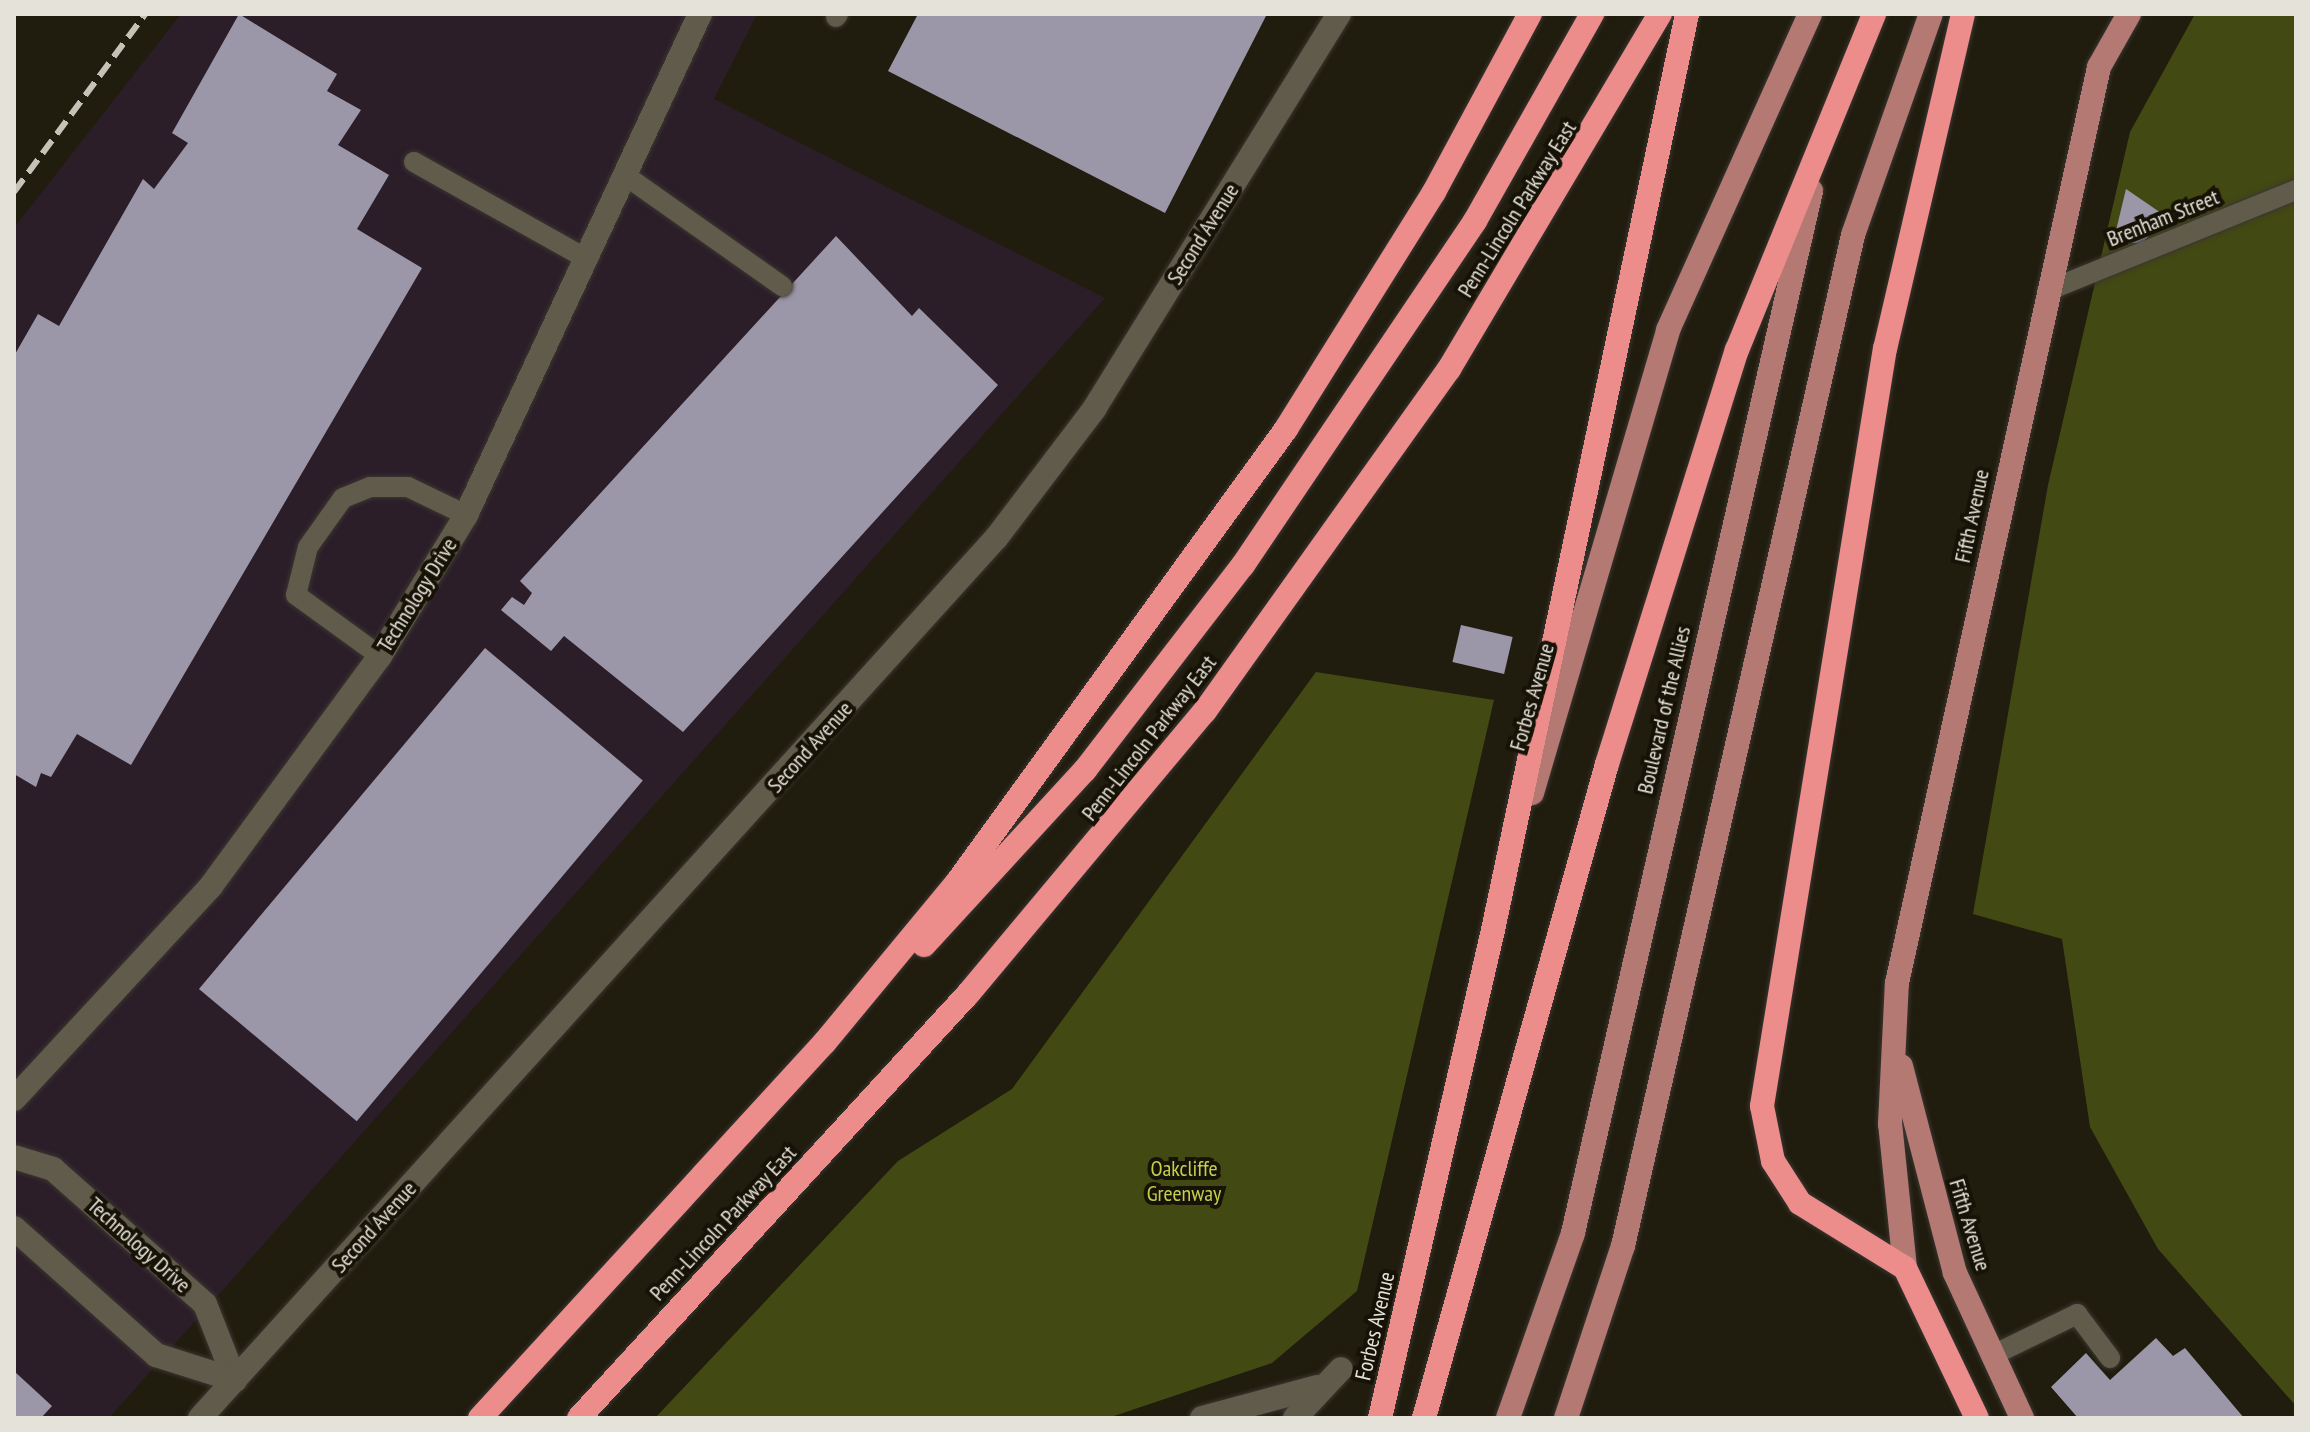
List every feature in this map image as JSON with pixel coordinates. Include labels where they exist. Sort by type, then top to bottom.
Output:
[{"type":"highway","points":[[825,1042],[967,870],[1286,429],[1434,192],[1530,14]]},
{"type":"highway","points":[[480,1418],[825,1042],[1085,770],[1234,577],[1418,311],[1592,14]]},
{"type":"highway","name":"Penn-Lincoln Parkway East","points":[[579,1418],[968,994],[1205,711],[1388,459],[1596,131],[1660,14]]},
{"type":"highway","points":[[1596,131],[1673,14]]},
{"type":"highway","points":[[1493,930],[1687,14]]},
{"type":"highway","name":"Boulevard of the Allies","points":[[1846,86],[1874,14]]},
{"type":"highway","points":[[1905,1268],[1822,1221],[1785,1185],[1766,1135],[1763,1078],[1885,348],[1963,14]]},
{"type":"highway","points":[[1424,1418],[1648,627],[1737,350],[1846,86]]},
{"type":"highway","name":"Forbes Avenue","points":[[1380,1418],[1493,930]]},
{"type":"highway","name":"Fifth Avenue","points":[[1905,1268],[1977,1418]]},
{"type":"main road","name":"Forbes Avenue","points":[[1493,930],[1668,330],[1731,176],[1810,14]]},
{"type":"main road","points":[[1566,1418],[1623,1246],[1853,235],[1931,14]]},
{"type":"main road","name":"Fifth Avenue","points":[[1905,1268],[1892,1152],[1897,983],[2047,291],[2099,67],[2129,14]]},
{"type":"main road","name":"Boulevard of the Allies","points":[[1508,1418],[1573,1233],[1783,297],[1846,86]]},
{"type":"main road","name":"Fifth Avenue","points":[[1895,1037],[1955,1273],[2022,1418]]},
{"type":"street","name":"Technology Drive","points":[[14,1099],[211,886],[380,656],[466,515],[700,14]]},
{"type":"street","name":"Second Avenue","points":[[200,1418],[997,537],[1094,409],[1339,14]]},
{"type":"street","name":"Technology Drive","points":[[14,1157],[53,1169],[205,1304],[235,1380]]},
{"type":"street","points":[[14,1228],[156,1355],[235,1380]]},
{"type":"street","points":[[1295,1418],[1317,1387],[1341,1369]]},
{"type":"street","points":[[1202,1418],[1317,1387]]},
{"type":"lane","points":[[414,162],[587,259]]},
{"type":"lane","points":[[626,176],[782,286]]},
{"type":"lane","name":"Brenham Street","points":[[2047,291],[2296,190]]},
{"type":"lane","points":[[380,656],[296,595],[308,547],[343,498],[370,487],[408,487],[466,515]]},
{"type":"lane","points":[[1991,1356],[2077,1314],[2110,1358]]},
{"type":"shaded area","points":[[181,14],[757,14],[714,99],[1105,298],[109,1418],[14,1418],[14,228]]},
{"type":"green space","points":[[2195,14],[2296,14],[2296,1406],[2158,1249],[2090,1127],[2062,939],[1973,914],[2048,485],[2130,132]]},
{"type":"green space","name":"Oakcliffe Greenway","points":[[1316,672],[1494,700],[1357,1291],[1272,1363],[1108,1418],[655,1418],[898,1161],[1012,1089]]},
{"type":"building","points":[[239,14],[337,74],[327,91],[361,110],[338,145],[389,175],[357,229],[422,268],[131,765],[77,734],[51,777],[41,773],[36,787],[14,774],[14,356],[38,314],[59,326],[143,179],[154,189],[188,143],[172,133]]},
{"type":"building","points":[[918,14],[1267,14],[1165,213],[888,71]]},
{"type":"building","points":[[2126,189],[2164,215],[2143,243],[2113,243]]},
{"type":"building","points":[[836,236],[912,316],[919,308],[998,385],[683,732],[564,636],[551,651],[501,610],[512,597],[524,605],[532,593],[520,581]]},
{"type":"building","points":[[1461,625],[1513,637],[1504,674],[1452,662]]},
{"type":"building","points":[[485,648],[643,780],[357,1121],[199,989]]},
{"type":"building","points":[[2156,1338],[2173,1356],[2185,1348],[2244,1418],[2078,1418],[2051,1387],[2086,1353],[2110,1380]]},
{"type":"building","points":[[14,1371],[52,1406],[41,1418],[14,1418]]},
{"type":"railway","points":[[14,192],[145,14]]}]
